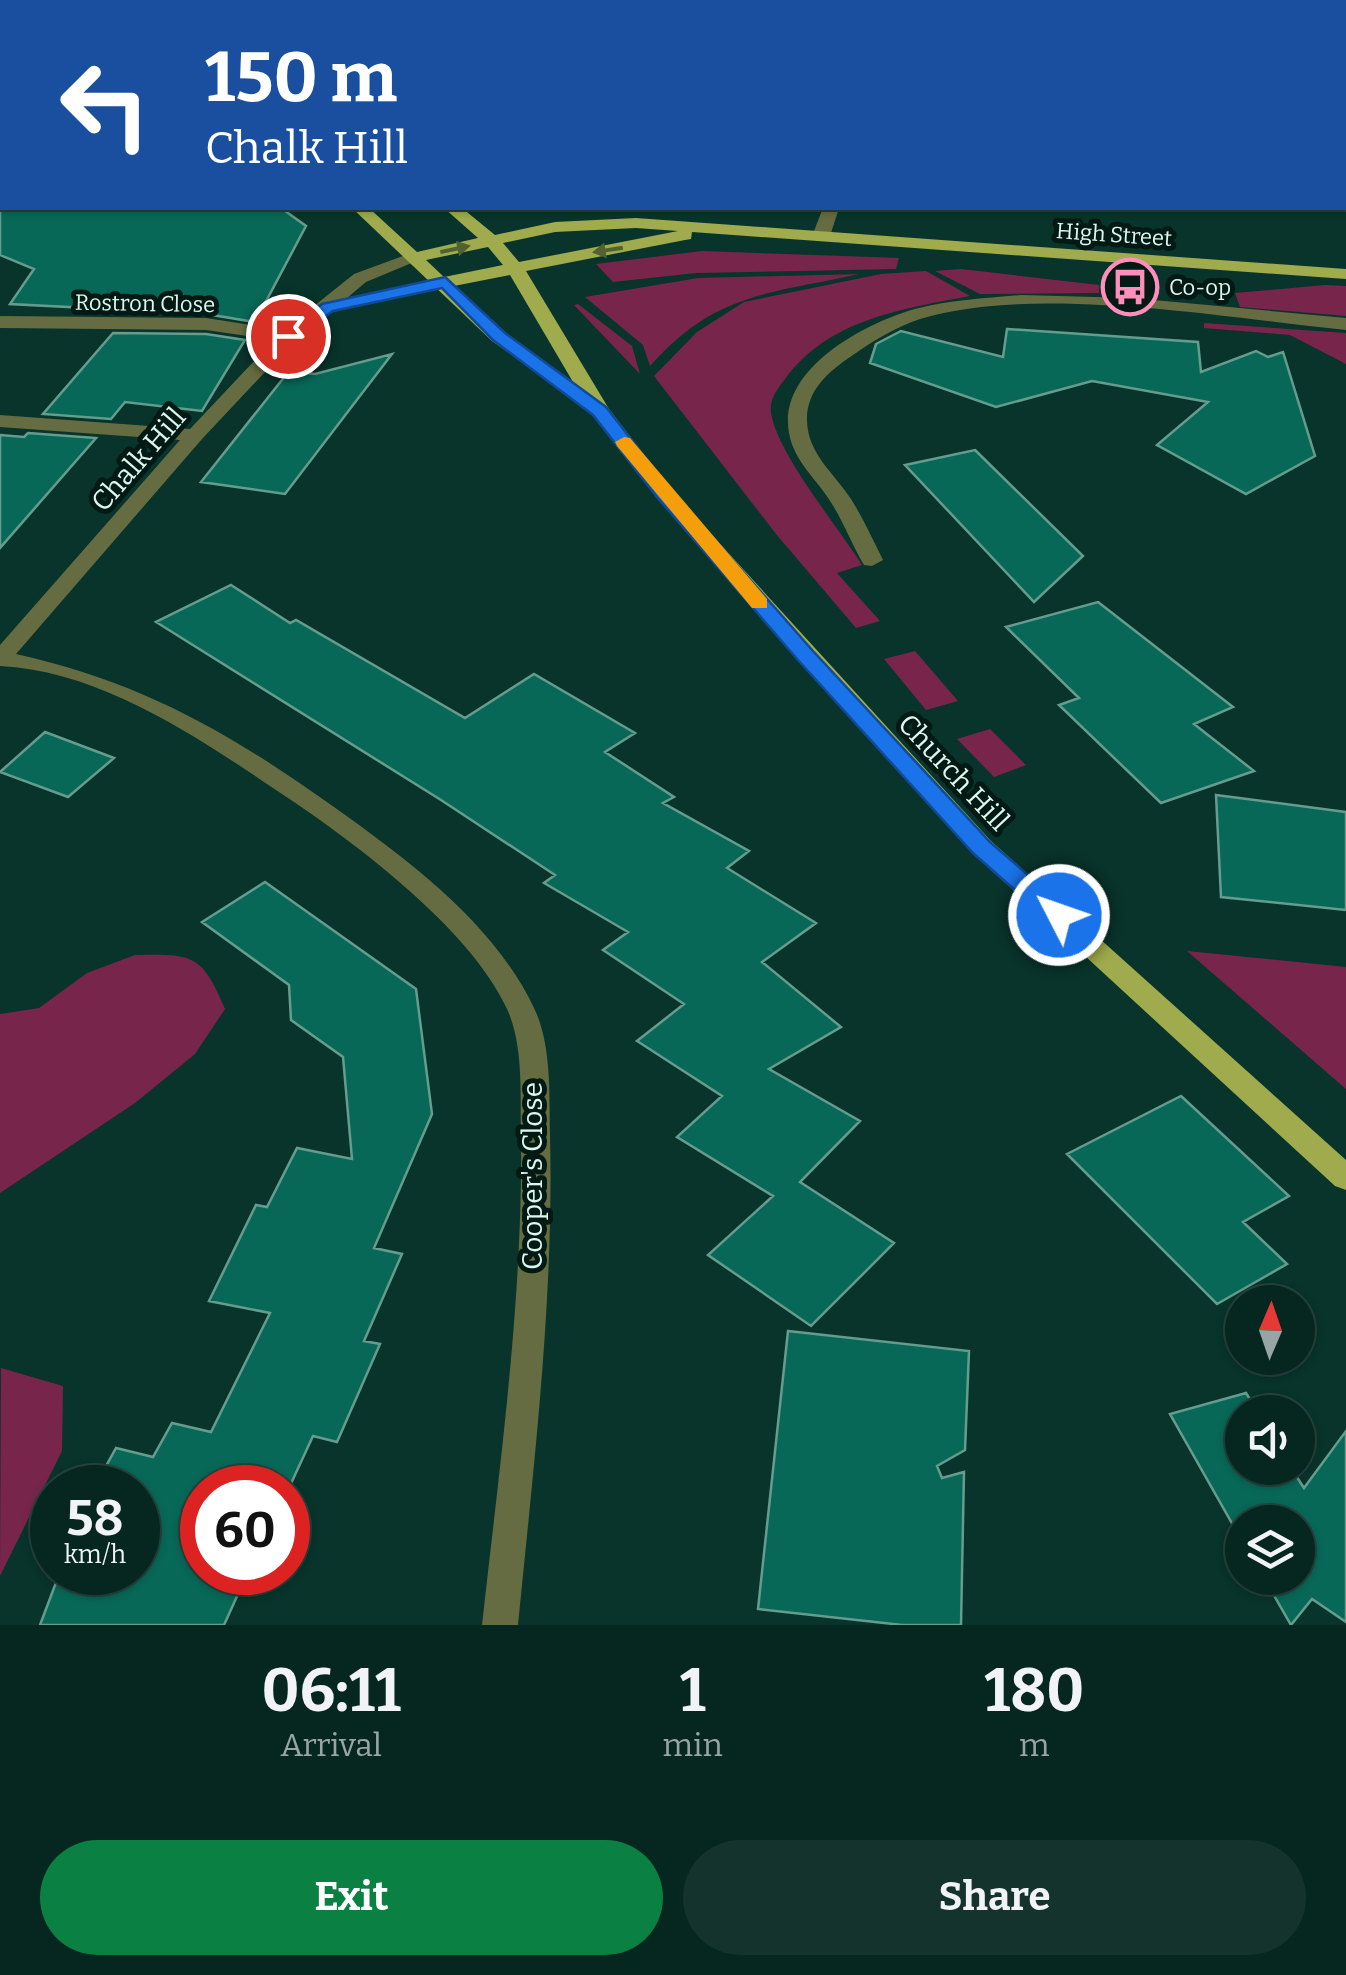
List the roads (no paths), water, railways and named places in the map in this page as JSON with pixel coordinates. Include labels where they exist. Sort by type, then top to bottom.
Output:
[{"type":"main road","name":"Church Hill","points":[[362,210],[445,282],[499,336],[600,411]]},
{"type":"main road","name":"Church Hill","points":[[454,210],[492,241],[516,268],[600,411],[663,493],[982,848],[1346,1178]]},
{"type":"main road","name":"High Street","points":[[417,257],[603,223],[1346,274]]},
{"type":"main road","name":"High Street","points":[[445,282],[700,231]]},
{"type":"street","points":[[821,236],[830,210]]},
{"type":"street","name":"Chalk Hill","points":[[0,659],[194,435],[288,336],[360,278],[417,257]]},
{"type":"street","name":"Chalk Hill","points":[[328,307],[445,282]]},
{"type":"street","points":[[872,560],[840,498],[806,456],[798,434],[804,387],[814,374],[870,334],[918,314],[982,302],[1080,303],[1346,324]]},
{"type":"street","name":"Rostron Close","points":[[0,322],[206,324],[288,336]]},
{"type":"street","points":[[0,421],[194,435]]},
{"type":"street","name":"Cooper's Close","points":[[0,659],[75,674],[138,698],[306,798],[416,882],[488,959],[521,1008],[532,1068],[537,1174],[527,1362],[500,1625]]},
{"type":"place","name":"Co-op","points":[[1130,287]]}]
